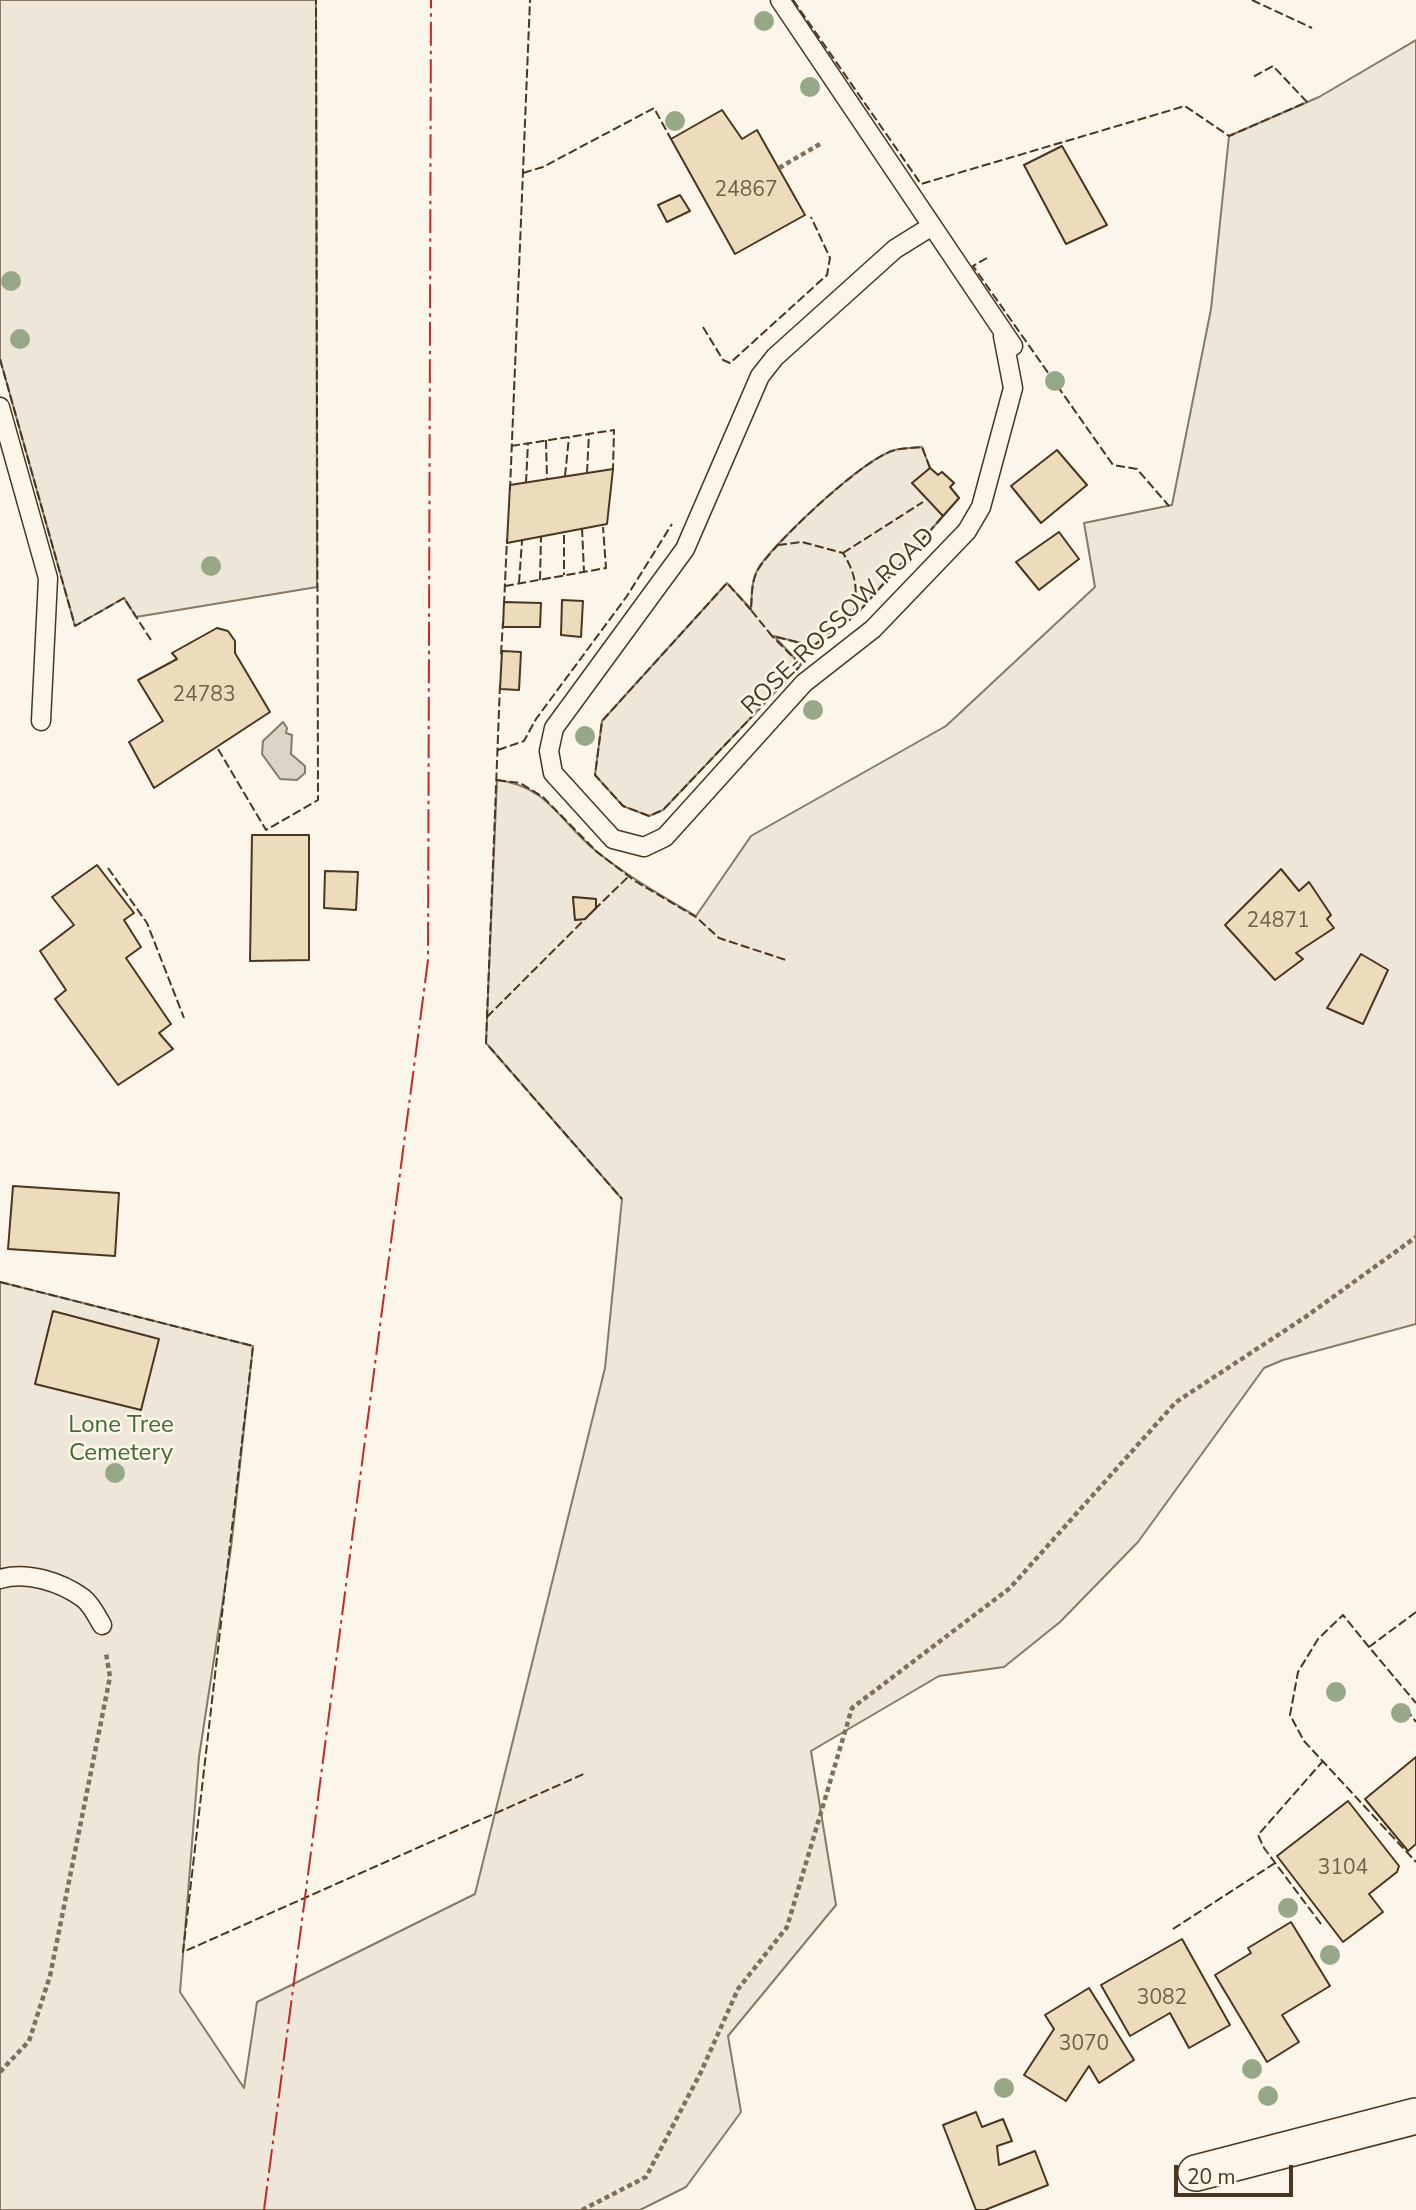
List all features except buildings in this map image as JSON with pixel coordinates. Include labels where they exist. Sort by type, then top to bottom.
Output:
[{"type":"street","points":[[1196,2173],[1416,2116]]},
{"type":"lane","name":"ROSE-ROSSOW ROAD","points":[[780,0],[1013,346],[1003,336],[1013,388],[981,507],[967,531],[873,629],[804,683],[665,837],[644,847],[613,839],[554,773],[549,751],[554,728],[685,549],[760,376],[775,357],[895,249],[932,226]]},
{"type":"lane","points":[[0,407],[48,578],[41,721]]},
{"type":"lane","points":[[0,1579],[10,1576],[51,1581],[85,1599],[102,1625]]},
{"type":"path","points":[[779,168],[820,144]]},
{"type":"path","points":[[582,2210],[646,2177],[701,2072],[738,1989],[787,1927],[852,1708],[1010,1588],[1176,1402],[1304,1318],[1416,1237]]},
{"type":"path","points":[[0,2072],[29,2041],[50,1976],[110,1677],[102,1625]]},
{"type":"green space","points":[[0,0],[316,0],[317,587],[136,617],[124,598],[75,626],[0,359]]},
{"type":"green space","name":"Lone Tree Cemetery","points":[[1416,40],[1416,1324],[1283,1360],[1264,1368],[1138,1542],[1060,1622],[1004,1667],[939,1676],[811,1751],[836,1905],[728,2036],[741,2112],[686,2187],[640,2210],[0,2210],[0,1282],[253,1346],[231,1548],[199,1757],[180,1992],[244,2088],[257,2002],[475,1894],[605,1368],[622,1199],[486,1043],[497,780],[529,789],[541,797],[596,851],[696,916],[751,836],[946,726],[1095,587],[1084,523],[1172,505],[1211,309],[1229,136],[1319,97]],"holes":[[[573,897],[596,899],[596,908],[585,919],[575,920]]]},
{"type":"green space","points":[[922,447],[930,468],[938,475],[942,472],[954,483],[950,487],[959,498],[856,615],[813,646],[774,636],[801,665],[663,810],[649,816],[623,806],[595,775],[602,721],[727,583],[751,609],[753,582],[759,567],[784,538],[843,483],[881,456],[895,450]]},
{"type":"shaded area","points":[[283,722],[287,728],[286,733],[292,735],[291,754],[305,766],[305,773],[297,780],[280,779],[262,754],[263,741]]},
{"type":"fence","points":[[218,749],[266,830],[318,800],[316,0]]},
{"type":"fence","points":[[510,490],[530,0]]},
{"type":"fence","points":[[793,0],[921,184],[1185,106],[1229,136],[1307,102],[1273,66],[1253,77]]},
{"type":"fence","points":[[1252,0],[1312,28]]},
{"type":"fence","points":[[523,173],[543,167],[654,108],[671,139]]},
{"type":"fence","points":[[703,327],[723,360],[730,363],[827,275],[830,258],[811,217]]},
{"type":"fence","points":[[987,258],[973,266],[1113,465],[1137,469],[1169,506]]},
{"type":"fence","points":[[0,359],[75,626],[124,598],[151,640]]},
{"type":"fence","points":[[511,446],[614,430],[613,469]]},
{"type":"fence","points":[[587,473],[589,433]]},
{"type":"fence","points":[[565,476],[569,437]]},
{"type":"fence","points":[[546,440],[547,479]]},
{"type":"fence","points":[[526,483],[528,443]]},
{"type":"fence","points":[[930,468],[922,447],[898,449],[881,456],[843,483],[783,539],[759,568],[753,583],[751,610],[772,636],[813,646],[856,615],[943,516]]},
{"type":"fence","points":[[843,553],[923,502]]},
{"type":"fence","points":[[498,750],[524,741],[536,719],[627,596],[672,524]]},
{"type":"fence","points":[[505,586],[606,568],[603,527]]},
{"type":"fence","points":[[582,528],[584,572]]},
{"type":"fence","points":[[564,535],[564,575]]},
{"type":"fence","points":[[540,580],[541,537]]},
{"type":"fence","points":[[504,605],[507,539]]},
{"type":"fence","points":[[519,583],[522,541]]},
{"type":"fence","points":[[778,545],[802,542],[843,553],[855,584],[853,617]]},
{"type":"fence","points":[[751,610],[727,583],[602,721],[595,775],[623,806],[649,816],[663,810],[801,665],[772,636]]},
{"type":"fence","points":[[501,654],[503,622]]},
{"type":"fence","points":[[500,685],[486,1043],[622,1199]]},
{"type":"fence","points":[[497,780],[520,783],[543,797],[597,852],[635,881],[696,917],[719,938],[786,960]]},
{"type":"fence","points":[[108,868],[147,923],[184,1018]]},
{"type":"fence","points":[[594,910],[629,876]]},
{"type":"fence","points":[[487,1017],[586,918]]},
{"type":"fence","points":[[0,1282],[253,1346],[183,1952],[586,1773]]},
{"type":"fence","points":[[1416,1612],[1369,1647],[1416,1703]]},
{"type":"fence","points":[[1369,1647],[1343,1615],[1318,1639],[1298,1672],[1290,1715],[1304,1741],[1416,1862]]},
{"type":"fence","points":[[1406,1709],[1416,1722]]},
{"type":"fence","points":[[1321,1924],[1264,1848],[1258,1835],[1323,1761]]},
{"type":"fence","points":[[1173,1929],[1275,1863]]},
{"type":"power","points":[[264,2210],[428,960],[431,0]]}]
